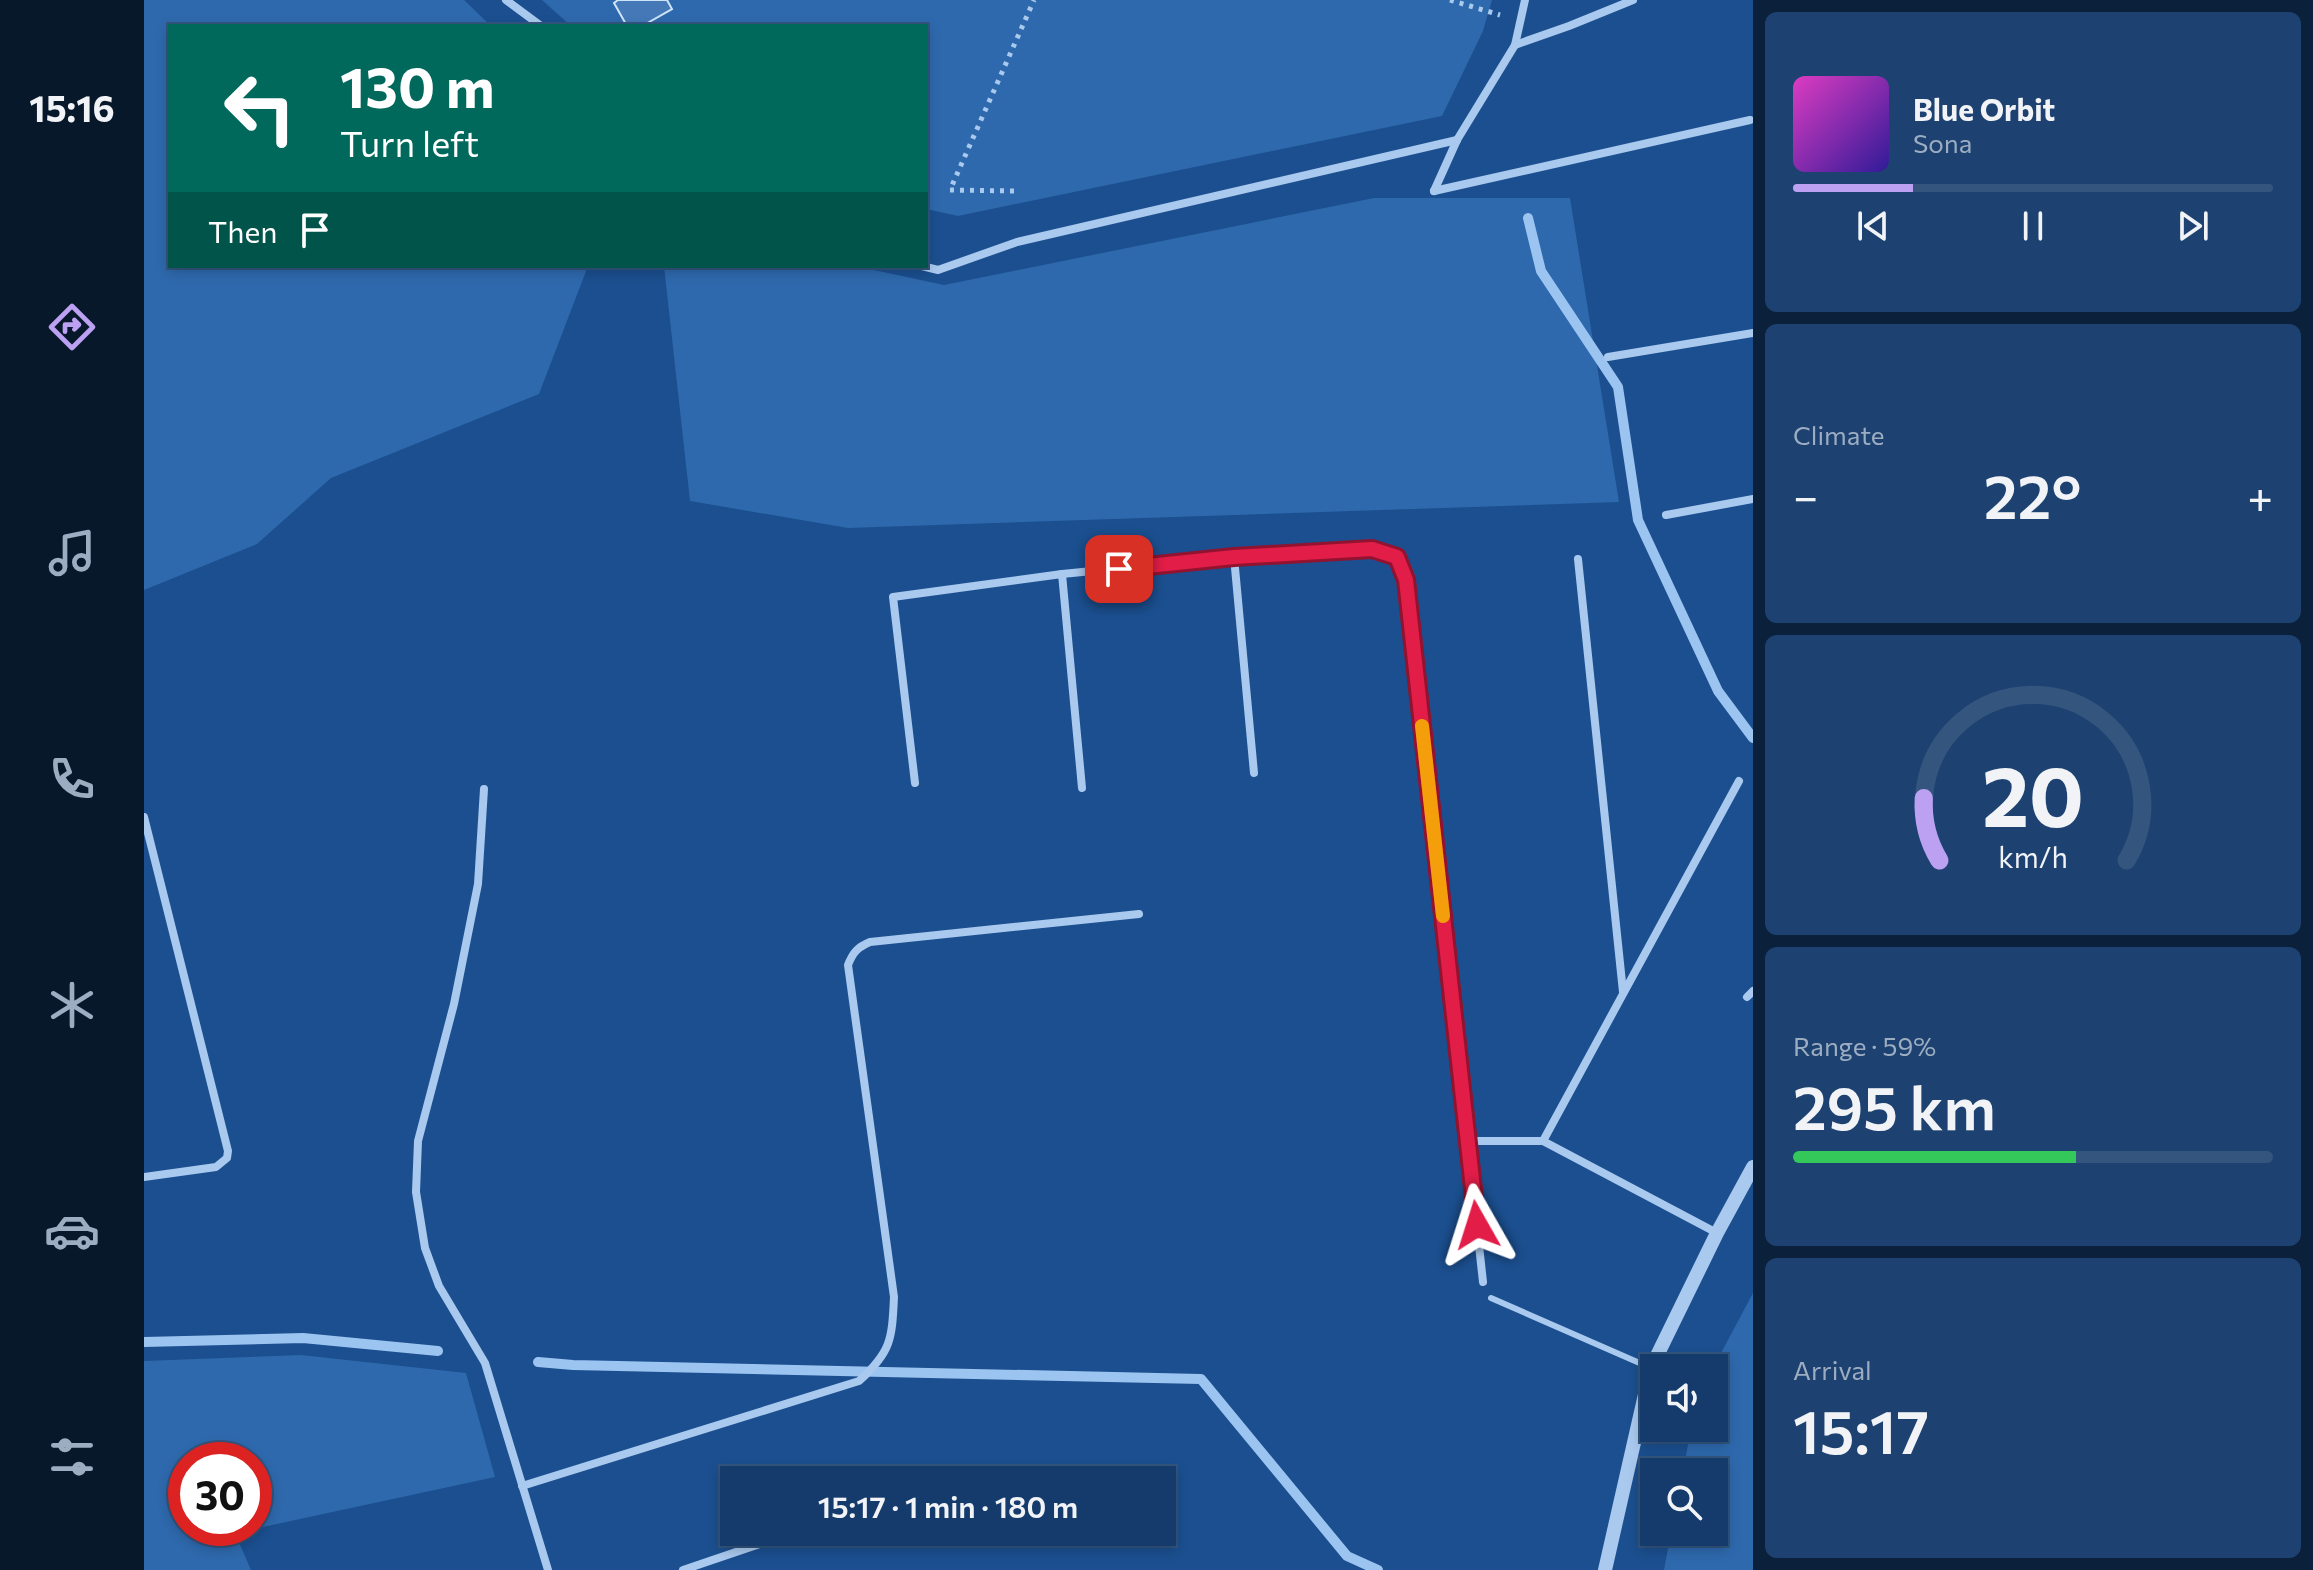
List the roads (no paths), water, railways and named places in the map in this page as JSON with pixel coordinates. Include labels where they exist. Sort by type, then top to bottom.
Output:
[{"type":"street","points":[[506,0],[538,24]]},
{"type":"street","points":[[1525,0],[1515,45],[1457,140],[1434,191],[1750,120]]},
{"type":"street","points":[[1515,45],[1633,0]]},
{"type":"street","points":[[928,268],[938,270],[1017,242],[1457,140]]},
{"type":"street","points":[[1608,357],[1753,333]]},
{"type":"street","points":[[1666,515],[1753,499]]},
{"type":"street","points":[[915,783],[893,597],[1062,574],[1234,557],[1372,549],[1397,557],[1406,580],[1483,1282]]},
{"type":"street","points":[[1234,557],[1254,773]]},
{"type":"street","points":[[1578,559],[1623,992]]},
{"type":"street","points":[[1062,574],[1082,788]]},
{"type":"street","points":[[1543,1141],[1739,781]]},
{"type":"street","points":[[484,789],[478,884],[454,1004],[418,1141],[416,1192],[425,1248],[439,1286],[485,1363],[548,1570]]},
{"type":"street","points":[[144,817],[228,1151],[227,1158],[216,1167],[144,1177]]},
{"type":"street","points":[[522,1486],[859,1381],[882,1360],[893,1332],[894,1297],[848,965],[852,954],[870,942],[1139,914]]},
{"type":"street","points":[[1468,1141],[1543,1141],[1717,1233]]},
{"type":"street","points":[[1658,1354],[1753,1167]]},
{"type":"street","points":[[1605,1570],[1640,1416]]},
{"type":"street","points":[[683,1570],[754,1546]]},
{"type":"lane","points":[[1491,1298],[1640,1363]]},
{"type":"waterway","points":[[1528,218],[1541,271],[1618,387],[1638,520],[1718,691],[1753,738]]},
{"type":"waterway","points":[[144,1342],[303,1338],[438,1351]]},
{"type":"waterway","points":[[538,1362],[1201,1379],[1347,1556],[1378,1570]]}]
